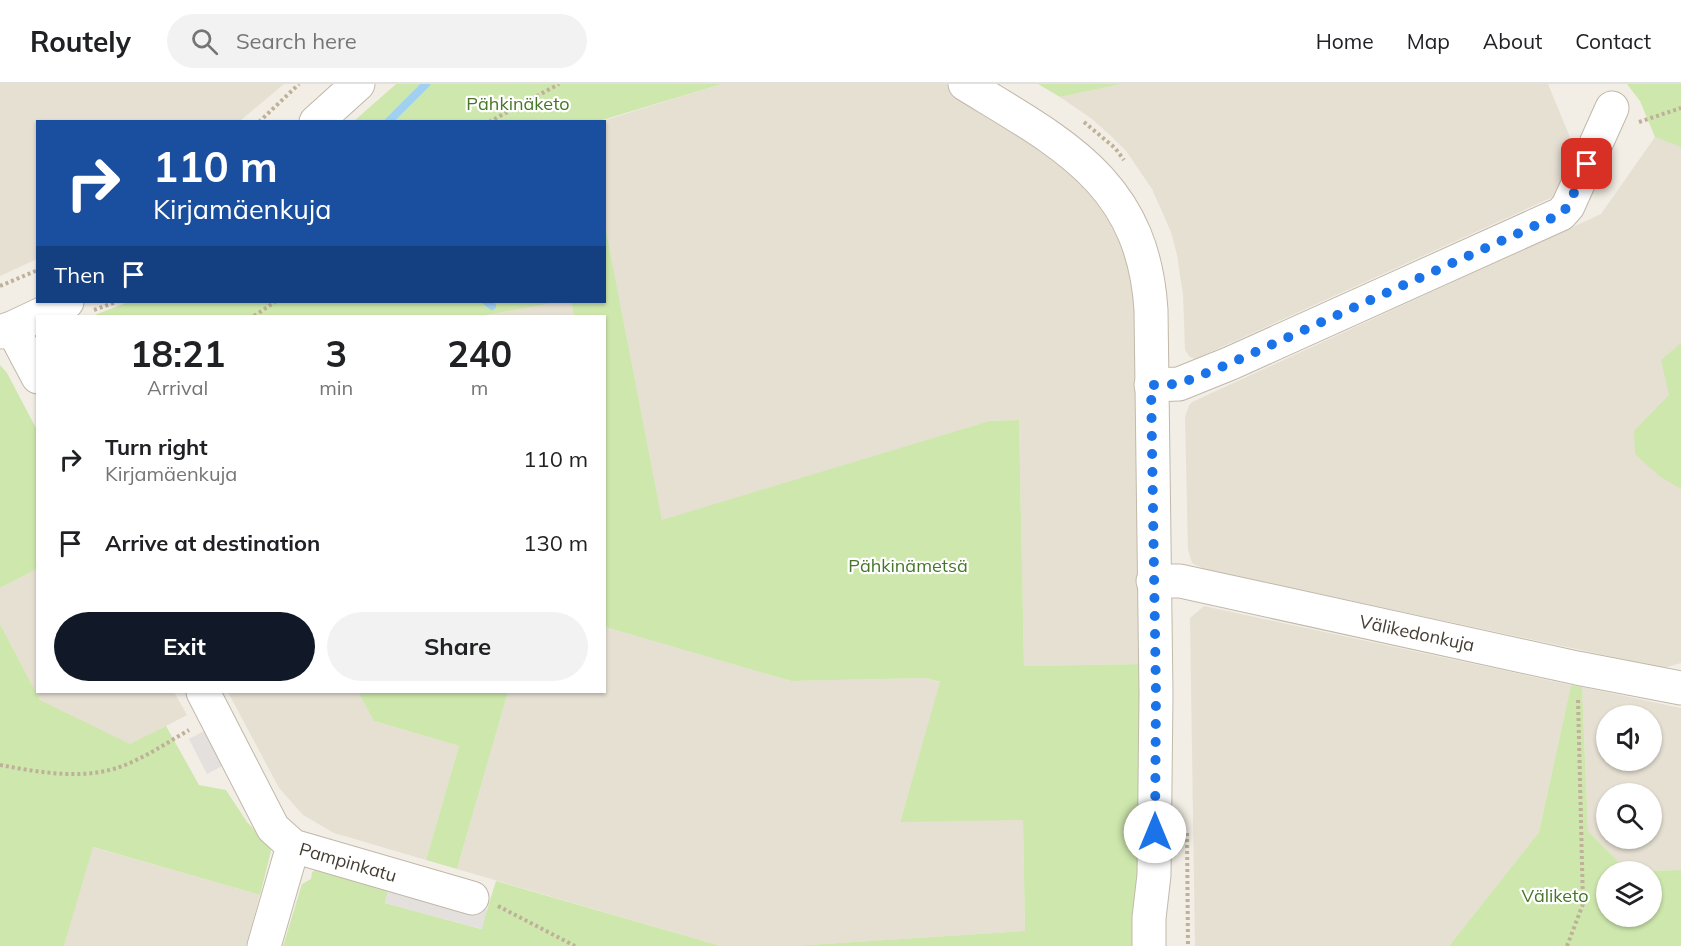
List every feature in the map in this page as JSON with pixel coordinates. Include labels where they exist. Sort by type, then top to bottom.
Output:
[{"type":"street","points":[[318,120],[358,84]]},
{"type":"street","points":[[965,84],[1071,152],[1105,185],[1123,208],[1135,233],[1149,284],[1156,694],[1155,864],[1149,918],[1149,946]]},
{"type":"street","points":[[1151,385],[1179,384],[1231,363],[1561,214],[1568,206],[1612,108]]},
{"type":"street","points":[[39,315],[65,303]]},
{"type":"street","points":[[36,316],[6,330],[36,374]]},
{"type":"street","name":"Välikedonkuja","points":[[1154,580],[1180,581],[1577,669],[1681,688]]},
{"type":"street","name":"Pampinkatu","points":[[209,704],[273,828],[293,846],[472,898]]},
{"type":"street","points":[[264,946],[293,846]]},
{"type":"path","points":[[261,120],[299,84]]},
{"type":"path","points":[[493,120],[559,84]]},
{"type":"path","points":[[0,286],[36,271]]},
{"type":"path","points":[[256,315],[274,303]]},
{"type":"path","points":[[1567,946],[1583,903],[1577,669]]},
{"type":"path","points":[[0,765],[36,772],[81,775],[111,770],[132,762],[209,704]]},
{"type":"path","points":[[472,898],[496,905],[575,946]]},
{"type":"shaded area","points":[[0,84],[284,84],[241,120],[36,120],[36,259],[0,276]]},
{"type":"shaded area","points":[[722,84],[946,84],[1039,140],[1113,218],[1135,287],[1143,664],[1024,666],[1019,420],[989,421],[662,521],[606,230],[605,120]]},
{"type":"shaded area","points":[[1121,84],[1548,84],[1579,159],[1555,196],[1195,359],[1190,357],[1185,350],[1183,294],[1177,255],[1171,232],[1152,189],[1126,151],[1110,135],[1092,119],[1060,97]]},
{"type":"shaded area","points":[[1681,129],[1681,663],[1664,668],[1204,569],[1192,563],[1188,550],[1185,417],[1192,402],[1601,214],[1655,137]]},
{"type":"shaded area","points":[[553,303],[571,303],[574,315],[487,315]]},
{"type":"shaded area","points":[[36,570],[36,692],[0,624],[0,588]]},
{"type":"shaded area","points":[[1204,606],[1571,685],[1539,832],[1449,946],[1195,946],[1190,618]]},
{"type":"shaded area","points":[[606,627],[791,681],[926,678],[941,683],[900,821],[1023,819],[1025,931],[792,946],[721,946],[457,869],[508,693],[606,693]]},
{"type":"shaded area","points":[[1582,687],[1681,708],[1681,870],[1662,870],[1662,861],[1617,861],[1606,849],[1662,849],[1662,783],[1596,783],[1596,839],[1588,831]]},
{"type":"shaded area","points":[[36,693],[175,693],[187,715],[130,745],[40,700]]},
{"type":"shaded area","points":[[229,693],[359,693],[374,721],[459,746],[426,860],[334,833],[303,815],[279,788]]},
{"type":"shaded area","points":[[208,729],[226,764],[207,774],[189,739]]},
{"type":"shaded area","points":[[92,847],[260,895],[246,946],[64,946]]},
{"type":"shaded area","points":[[390,883],[487,910],[482,929],[385,903]]},
{"type":"green space","name":"Pähkinäketo","points":[[396,84],[722,84],[602,120],[355,120]]},
{"type":"green space","points":[[1038,84],[1121,84],[1060,97]]},
{"type":"green space","points":[[1627,84],[1681,84],[1681,147],[1655,137],[1640,101]]},
{"type":"green space","name":"Pähkinämetsä","points":[[606,230],[662,520],[989,421],[1019,420],[1024,666],[1143,664],[1136,946],[792,946],[1025,931],[1023,820],[900,822],[940,682],[926,678],[791,681],[606,627],[606,315],[574,315],[571,303],[606,303]]},
{"type":"green space","points":[[125,303],[553,303],[487,315],[95,315]]},
{"type":"green space","points":[[1681,343],[1681,489],[1659,476],[1635,454],[1634,431],[1669,395],[1661,360]]},
{"type":"green space","points":[[0,365],[7,373],[36,428],[36,570],[0,588]]},
{"type":"green space","points":[[0,624],[40,700],[130,744],[166,726],[199,785],[226,790],[247,822],[269,845],[271,851],[260,895],[93,847],[64,946],[0,946]]},
{"type":"green space","name":"Väliketo","points":[[1571,685],[1582,687],[1588,831],[1596,839],[1596,849],[1606,849],[1617,861],[1596,861],[1596,927],[1662,927],[1662,870],[1681,870],[1681,946],[1449,946],[1539,832]]},
{"type":"green space","points":[[359,693],[508,693],[457,869],[426,860],[459,746],[374,721]]},
{"type":"green space","points":[[325,865],[390,883],[385,903],[481,929],[496,881],[721,946],[283,946],[302,884],[311,879],[312,872]]},
{"type":"waterway","points":[[390,120],[426,84]]},
{"type":"waterway","points":[[488,303],[492,306]]},
{"type":"route","points":[[1155,832],[1156,694],[1151,385],[1179,384],[1231,363],[1561,214],[1568,206],[1587,164]]}]
